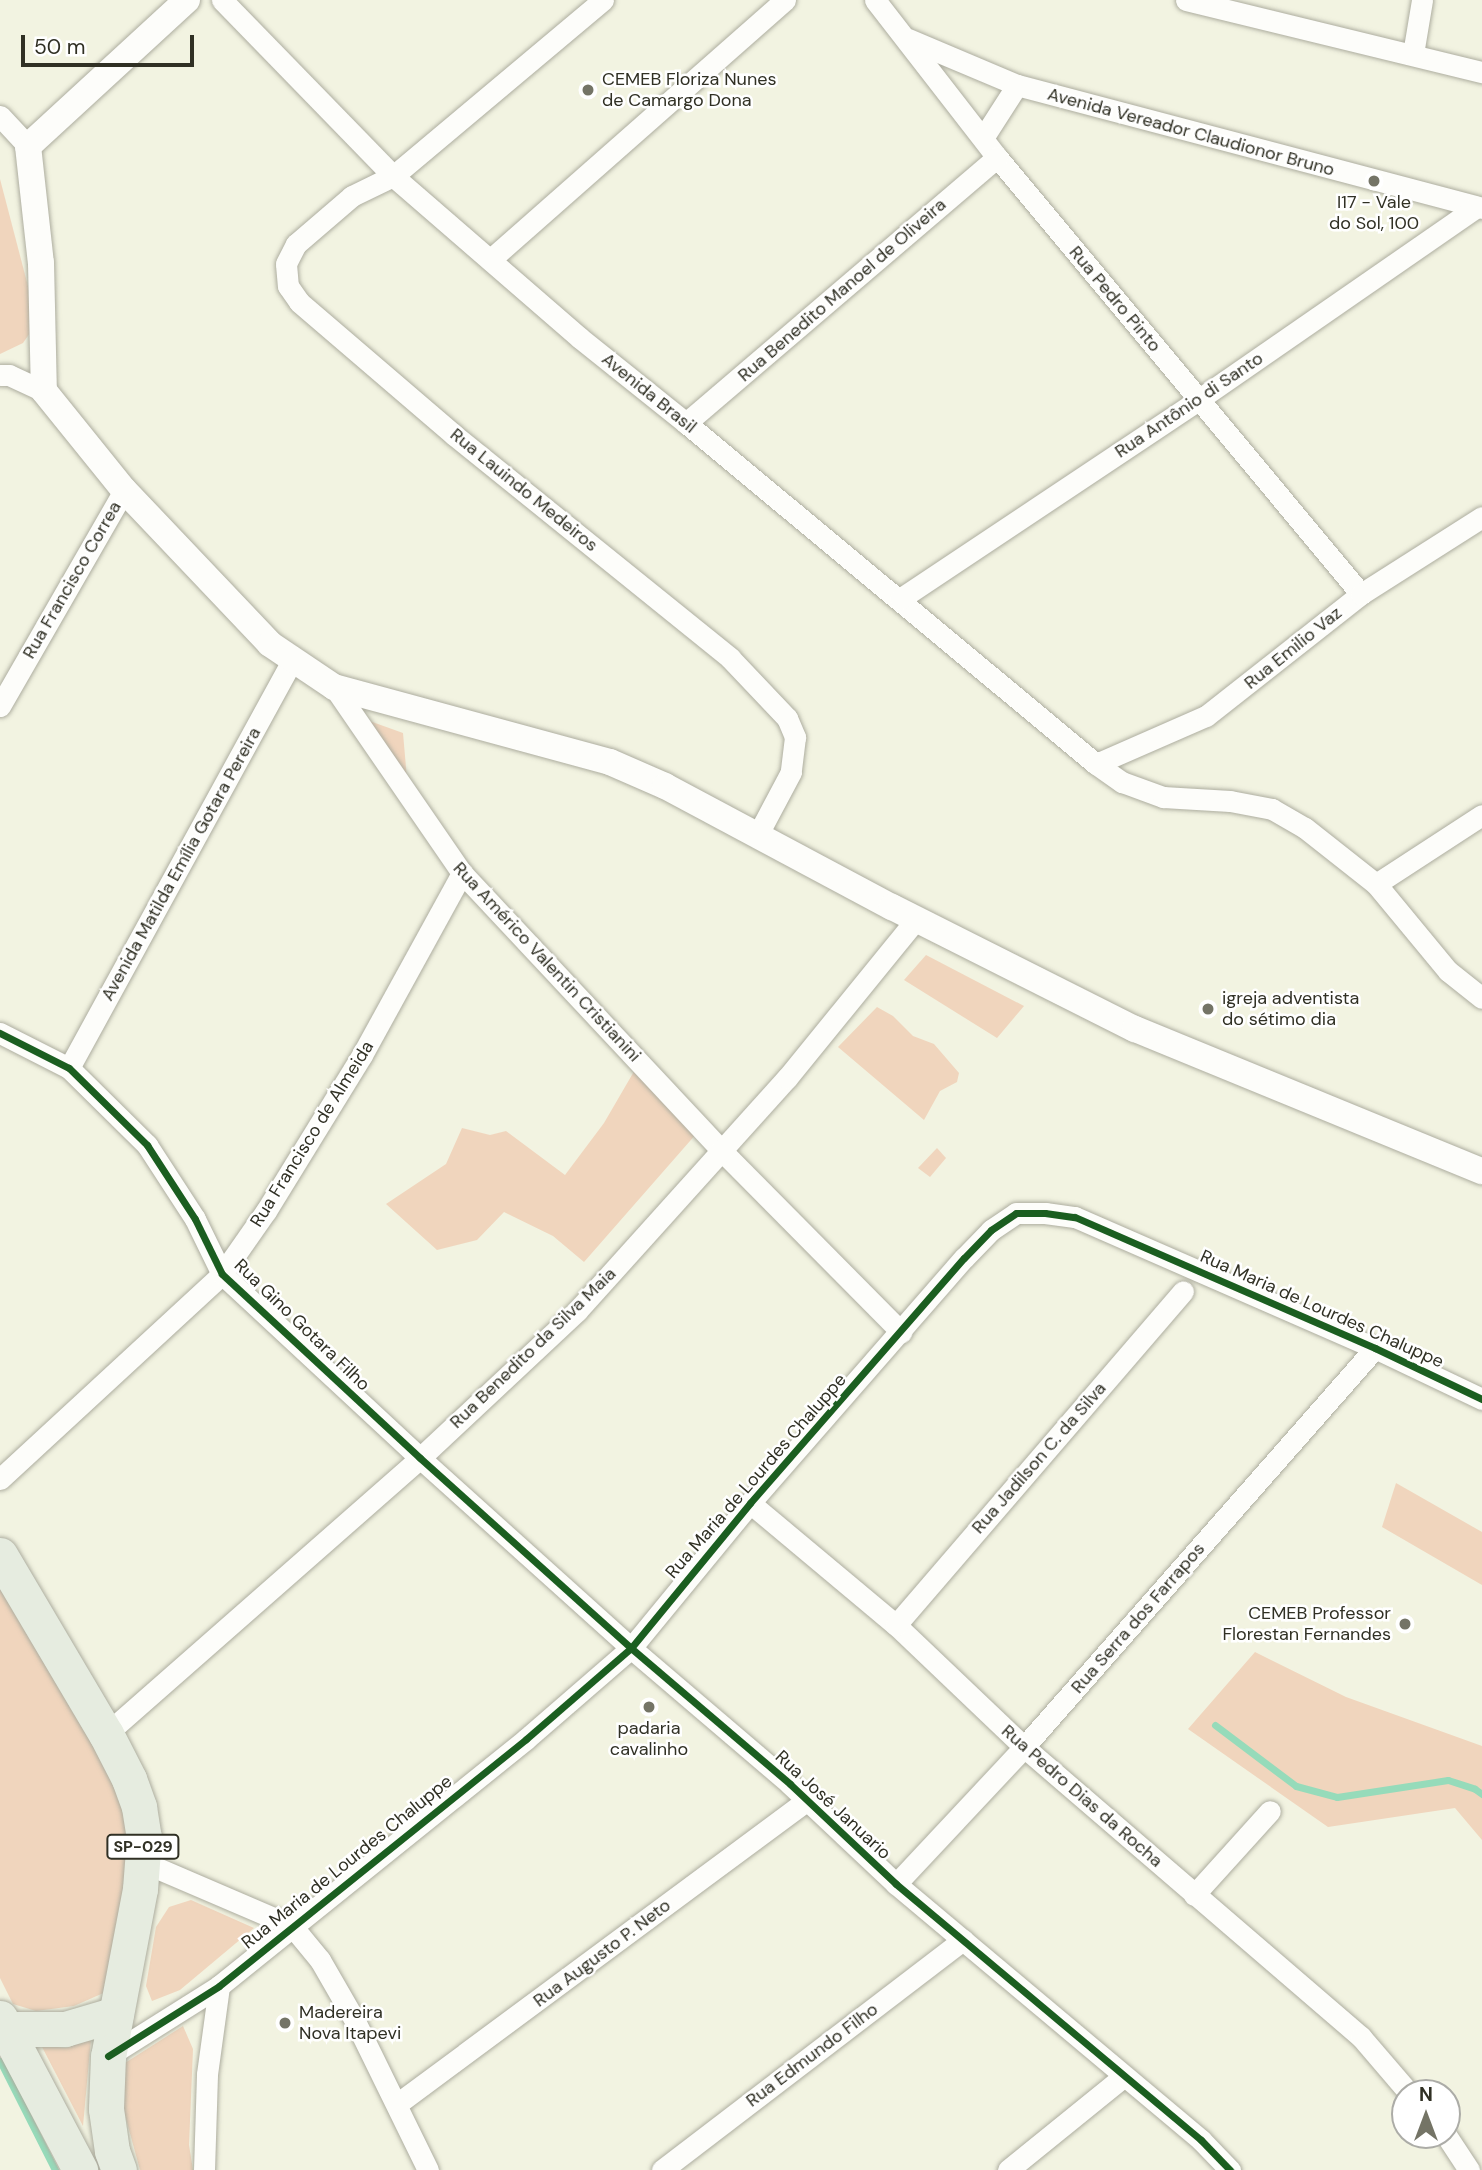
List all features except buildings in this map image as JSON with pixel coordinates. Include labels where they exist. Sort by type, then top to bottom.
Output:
[{"type":"highway","name":"SP-029","points":[[0,1555],[106,1734],[139,1807],[143,1862],[108,2056],[106,2109],[112,2151],[119,2170]]},
{"type":"highway","points":[[3,2024],[65,2029],[116,2014]]},
{"type":"highway","points":[[3,2024],[80,2170]]},
{"type":"street","points":[[28,146],[187,0]]},
{"type":"street","name":"Avenida Brasil","points":[[222,0],[393,176],[580,338],[900,599],[1096,764],[1122,782],[1163,797],[1230,800],[1272,808],[1305,828],[1376,884],[1448,971],[1482,998]]},
{"type":"street","name":"Rua Lauindo Medeiros","points":[[603,0],[393,176],[352,196],[296,244],[286,264],[288,286],[299,302],[454,435],[730,658],[780,709],[795,737],[794,759],[791,772],[758,834]]},
{"type":"street","points":[[491,259],[785,0]]},
{"type":"street","name":"Rua Pedro Pinto","points":[[875,0],[997,157],[1361,594]]},
{"type":"street","points":[[1186,0],[1482,72]]},
{"type":"street","points":[[1413,54],[1422,0]]},
{"type":"street","name":"Avenida Vereador Claudionor Bruno","points":[[905,38],[1017,85],[1479,208]]},
{"type":"street","points":[[983,138],[1017,85]]},
{"type":"street","points":[[0,116],[28,146],[41,262],[44,391],[9,375],[0,375]]},
{"type":"street","name":"Rua Benedito Manoel de Oliveira","points":[[686,423],[997,157]]},
{"type":"street","name":"Rua Antônio di Santo","points":[[900,599],[1479,208]]},
{"type":"street","name":"Rua Américo Valentin Cristianini","points":[[44,391],[124,490],[270,644],[334,687],[462,873],[722,1151],[901,1332]]},
{"type":"street","name":"Rua Francisco Correa","points":[[0,706],[124,490]]},
{"type":"street","name":"Rua Emilio Vaz","points":[[1096,764],[1206,716],[1361,594],[1482,517]]},
{"type":"street","name":"Avenida Matilda Emília Gotara Pereira","points":[[69,1068],[293,659]]},
{"type":"street","points":[[334,687],[610,762],[758,834],[916,919],[1135,1029],[1482,1171]]},
{"type":"street","points":[[1376,884],[1482,815]]},
{"type":"street","name":"Rua Francisco de Almeida","points":[[0,1479],[222,1274],[266,1211],[362,1055],[462,873]]},
{"type":"street","name":"Rua Benedito da Silva Maia","points":[[106,1734],[419,1458],[577,1311],[787,1078],[916,919]]},
{"type":"street","name":"Rua Gino Gotara Filho","points":[[0,1033],[69,1068],[147,1145],[195,1219],[222,1274],[419,1458]]},
{"type":"street","name":"Rua Maria de Lourdes Chaluppe","points":[[108,2056],[219,1986],[526,1739],[631,1648],[751,1503],[991,1230],[1016,1213],[1075,1217],[1375,1348],[1482,1399]]},
{"type":"street","name":"Rua Jadilson C. da Silva","points":[[896,1625],[1183,1291]]},
{"type":"street","name":"Rua Serra dos Farrapos","points":[[896,1884],[1024,1747],[1375,1348]]},
{"type":"street","name":"Rua José Januario","points":[[419,1458],[896,1884],[1201,2140],[1230,2170]]},
{"type":"street","name":"Rua Pedro Dias da Rocha","points":[[751,1503],[896,1625],[1024,1747],[1361,2037],[1397,2079]]},
{"type":"street","name":"Rua Augusto P. Neto","points":[[397,2104],[806,1801]]},
{"type":"street","points":[[1194,1895],[1270,1811]]},
{"type":"street","points":[[143,1862],[292,1926],[320,1960],[397,2104],[428,2170]]},
{"type":"street","name":"Rua Edmundo Filho","points":[[662,2170],[963,1940]]},
{"type":"street","points":[[204,2170],[207,2074],[219,1986]]},
{"type":"street","points":[[1008,2170],[1124,2076]]},
{"type":"street","points":[[1455,2149],[1469,2170]]},
{"type":"shaded area","points":[[0,179],[35,313],[30,333],[23,343],[0,354]]},
{"type":"shaded area","points":[[364,719],[403,733],[407,779]]},
{"type":"shaded area","points":[[926,955],[1024,1006],[997,1038],[904,980]]},
{"type":"shaded area","points":[[877,1007],[893,1016],[913,1036],[934,1044],[959,1073],[957,1082],[940,1091],[924,1120],[838,1047]]},
{"type":"shaded area","points":[[636,1068],[697,1133],[584,1262],[553,1236],[504,1212],[477,1240],[437,1250],[386,1204],[446,1164],[462,1128],[490,1135],[506,1131],[565,1175],[604,1123]]},
{"type":"shaded area","points":[[937,1148],[946,1158],[930,1177],[918,1168]]},
{"type":"shaded area","points":[[1396,1483],[1482,1532],[1482,1585],[1382,1527]]},
{"type":"shaded area","points":[[0,1581],[92,1733],[126,1816],[130,1847],[108,1991],[74,2006],[36,2011],[13,2004],[0,1978]]},
{"type":"shaded area","points":[[1255,1652],[1346,1697],[1482,1746],[1482,1840],[1455,1808],[1328,1827],[1188,1729]]},
{"type":"shaded area","points":[[191,1900],[254,1928],[180,1990],[152,2001],[146,1986],[156,1927],[169,1907]]},
{"type":"shaded area","points":[[183,2026],[193,2049],[189,2145],[193,2170],[140,2170],[122,2104],[125,2063]]},
{"type":"shaded area","points":[[91,2039],[83,2126],[41,2045],[66,2048]]},
{"type":"waterway","points":[[1215,1725],[1296,1786],[1337,1797],[1448,1780],[1482,1794]]},
{"type":"waterway","points":[[0,2061],[55,2170]]},
{"type":"cycle path","points":[[0,1033],[69,1068],[147,1145],[195,1219],[222,1274],[420,1458],[631,1648],[790,1784],[896,1884],[1201,2140],[1230,2170]]},
{"type":"cycle path","points":[[108,2056],[219,1986],[526,1739],[631,1648],[750,1503],[964,1258],[991,1230],[1016,1213],[1075,1217],[1375,1348],[1482,1399]]},
{"type":"place","name":"CEMEB Floriza Nunes de Camargo Dona","points":[[588,90]]},
{"type":"place","name":"I17 - Vale do Sol, 100","points":[[1374,181]]},
{"type":"place","name":"igreja adventista do sétimo dia","points":[[1208,1009]]},
{"type":"place","name":"CEMEB Professor Florestan Fernandes","points":[[1405,1624]]},
{"type":"place","name":"padaria cavalinho","points":[[649,1707]]},
{"type":"place","name":"Madereira Nova Itapevi","points":[[285,2023]]}]
